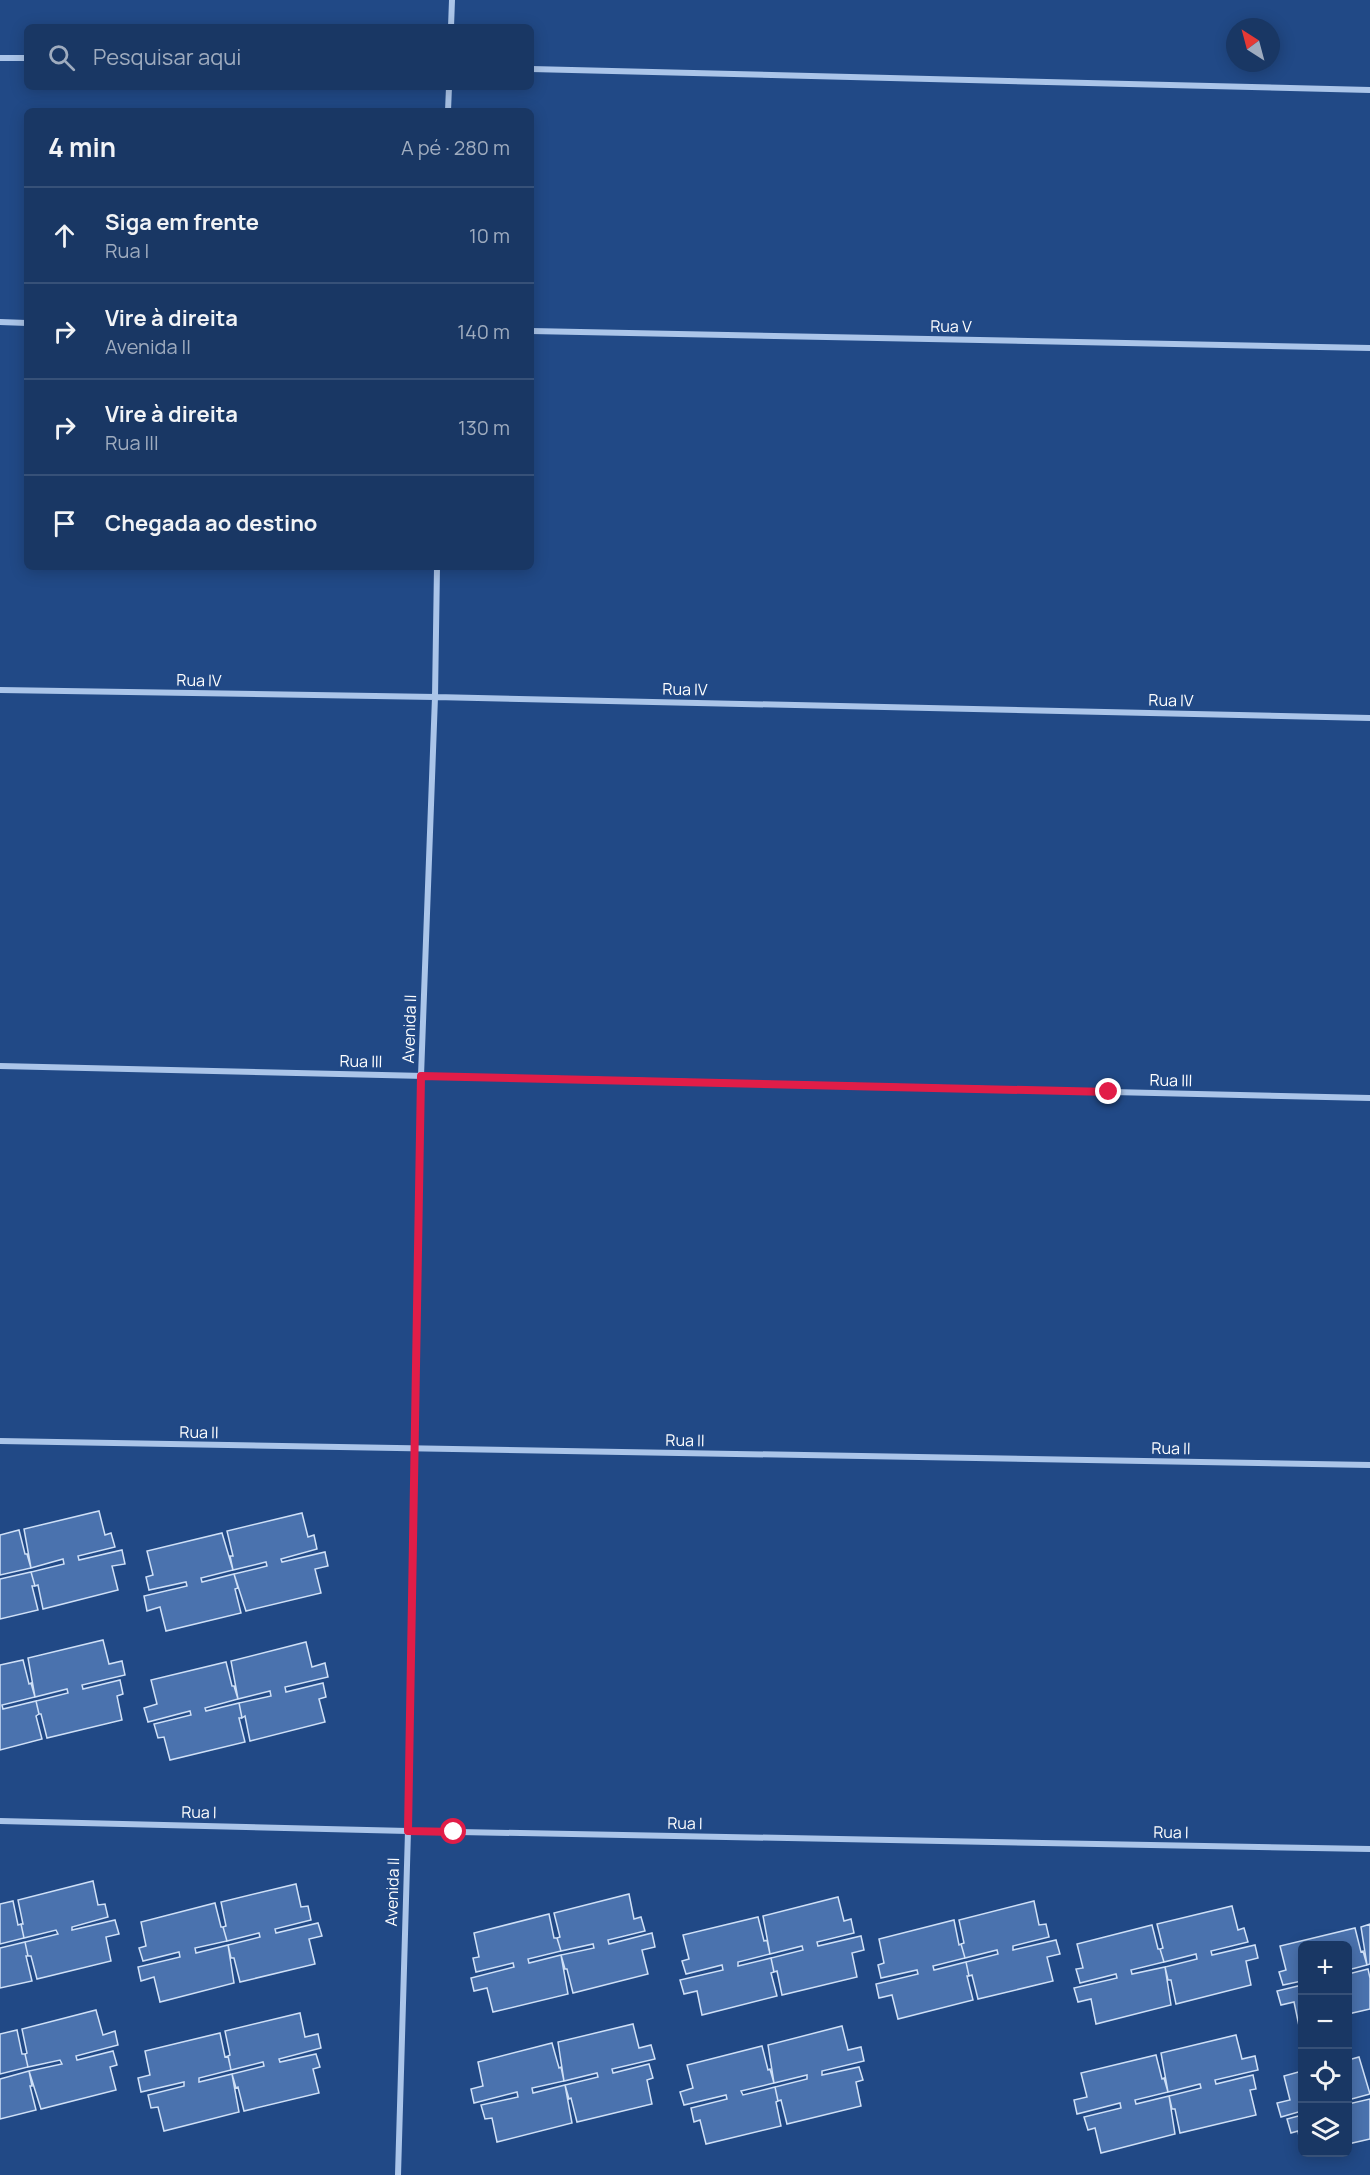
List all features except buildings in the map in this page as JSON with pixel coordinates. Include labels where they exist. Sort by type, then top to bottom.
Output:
[{"type":"street","points":[[451,24],[452,0]]},
{"type":"street","points":[[0,58],[24,58]]},
{"type":"street","points":[[534,69],[1370,90]]},
{"type":"street","points":[[448,108],[449,90]]},
{"type":"street","points":[[0,322],[24,322]]},
{"type":"street","name":"Rua V","points":[[534,331],[1370,348]]},
{"type":"street","name":"Avenida II","points":[[398,2175],[408,1831],[421,1076],[435,697],[437,570]]},
{"type":"street","name":"Rua IV","points":[[0,690],[435,697],[1370,718]]},
{"type":"street","name":"Rua III","points":[[0,1066],[1370,1098]]},
{"type":"street","name":"Rua II","points":[[0,1441],[1370,1465]]},
{"type":"street","name":"Rua I","points":[[0,1821],[1370,1849]]},
{"type":"route","points":[[454,1832],[408,1831],[421,1076],[1109,1092]]}]
